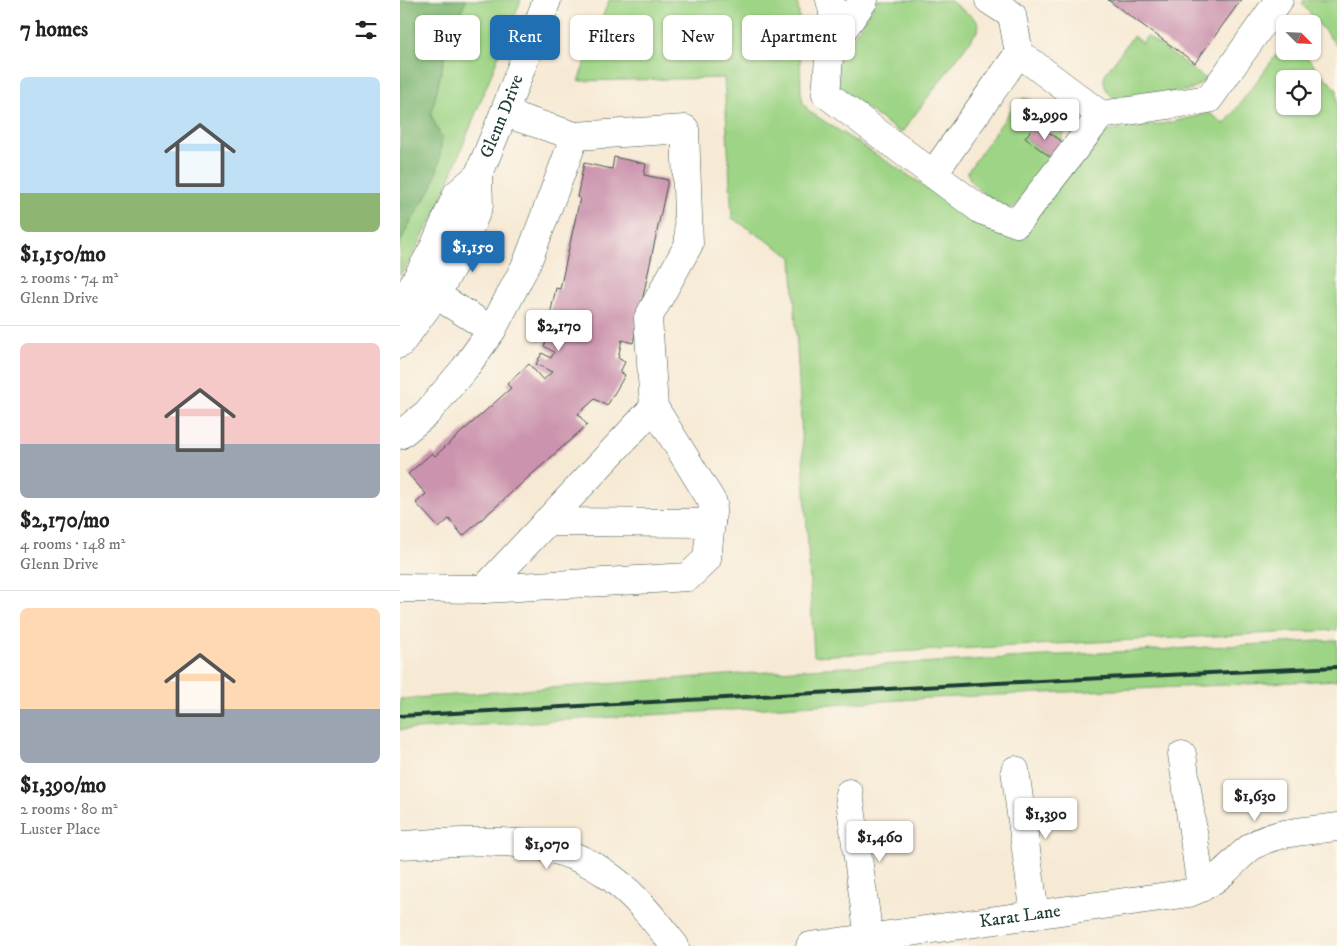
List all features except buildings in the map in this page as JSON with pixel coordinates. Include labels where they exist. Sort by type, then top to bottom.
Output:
[{"type":"street","name":"Glenn Drive","points":[[400,344],[436,295],[460,252],[479,206],[478,176],[547,0]]},
{"type":"street","points":[[830,0],[833,15]]},
{"type":"street","points":[[854,15],[864,0]]},
{"type":"street","points":[[989,0],[1012,15],[1019,53],[1101,114],[1209,99],[1280,0]]},
{"type":"street","points":[[933,174],[1019,53]]},
{"type":"street","points":[[829,60],[826,94],[981,210],[1018,223],[1101,114]]},
{"type":"street","points":[[400,588],[484,589],[688,577],[706,559],[713,503],[654,407],[648,318],[689,244],[685,129],[575,136],[504,113]]},
{"type":"street","points":[[400,435],[427,413],[465,368],[492,330],[527,263],[575,136]]},
{"type":"street","name":"Glenn Drive","points":[[400,309],[434,247],[457,194],[478,176]]},
{"type":"street","points":[[436,295],[492,330]]},
{"type":"street","points":[[484,589],[654,407]]},
{"type":"street","points":[[546,522],[711,523]]},
{"type":"street","points":[[1182,754],[1201,888]]},
{"type":"street","points":[[1015,770],[1035,915]]},
{"type":"street","points":[[849,793],[869,938]]},
{"type":"street","name":"Karat Lane","points":[[810,946],[1175,896],[1201,888],[1213,881],[1244,852],[1256,844],[1282,835],[1337,827]]},
{"type":"street","points":[[400,845],[509,841],[536,844],[563,852],[613,878],[643,906],[675,946]]},
{"type":"green space","points":[[400,0],[521,0],[515,15],[490,15],[490,60],[497,60],[437,210],[400,275]]},
{"type":"green space","points":[[400,0],[466,0],[459,15],[415,15],[415,60],[444,60],[431,115],[442,139],[439,164],[432,187],[407,228],[400,244]]},
{"type":"green space","points":[[609,0],[797,0],[799,15],[742,15],[742,60],[800,60],[803,103],[810,112],[1004,237],[1010,237],[1021,233],[1092,142],[1110,131],[1168,123],[1209,113],[1225,124],[1276,55],[1276,60],[1309,60],[1319,70],[1276,70],[1276,115],[1321,115],[1321,73],[1337,90],[1337,630],[814,656],[792,257],[732,218],[724,78],[578,81],[586,60],[653,60],[653,15],[603,15]]},
{"type":"green space","points":[[877,0],[949,0],[974,18],[979,24],[978,30],[902,132],[899,132],[843,91],[838,83],[836,64],[839,60],[855,60],[855,34]]},
{"type":"green space","points":[[1304,0],[1337,0],[1337,46],[1321,27],[1321,15],[1311,15],[1302,4]]},
{"type":"green space","points":[[1133,36],[1142,43],[1147,36],[1206,79],[1191,90],[1116,99],[1106,88],[1104,82],[1105,74]]},
{"type":"green space","points":[[1024,98],[1030,99],[1055,116],[1063,128],[1064,134],[1061,141],[1025,138],[1052,158],[1016,206],[1010,208],[1004,207],[976,187],[969,177],[968,171],[1015,104]]},
{"type":"green space","points":[[1337,640],[1337,680],[932,698],[400,730],[400,699],[808,669]]},
{"type":"railway","points":[[400,716],[997,683],[1337,667]]}]
